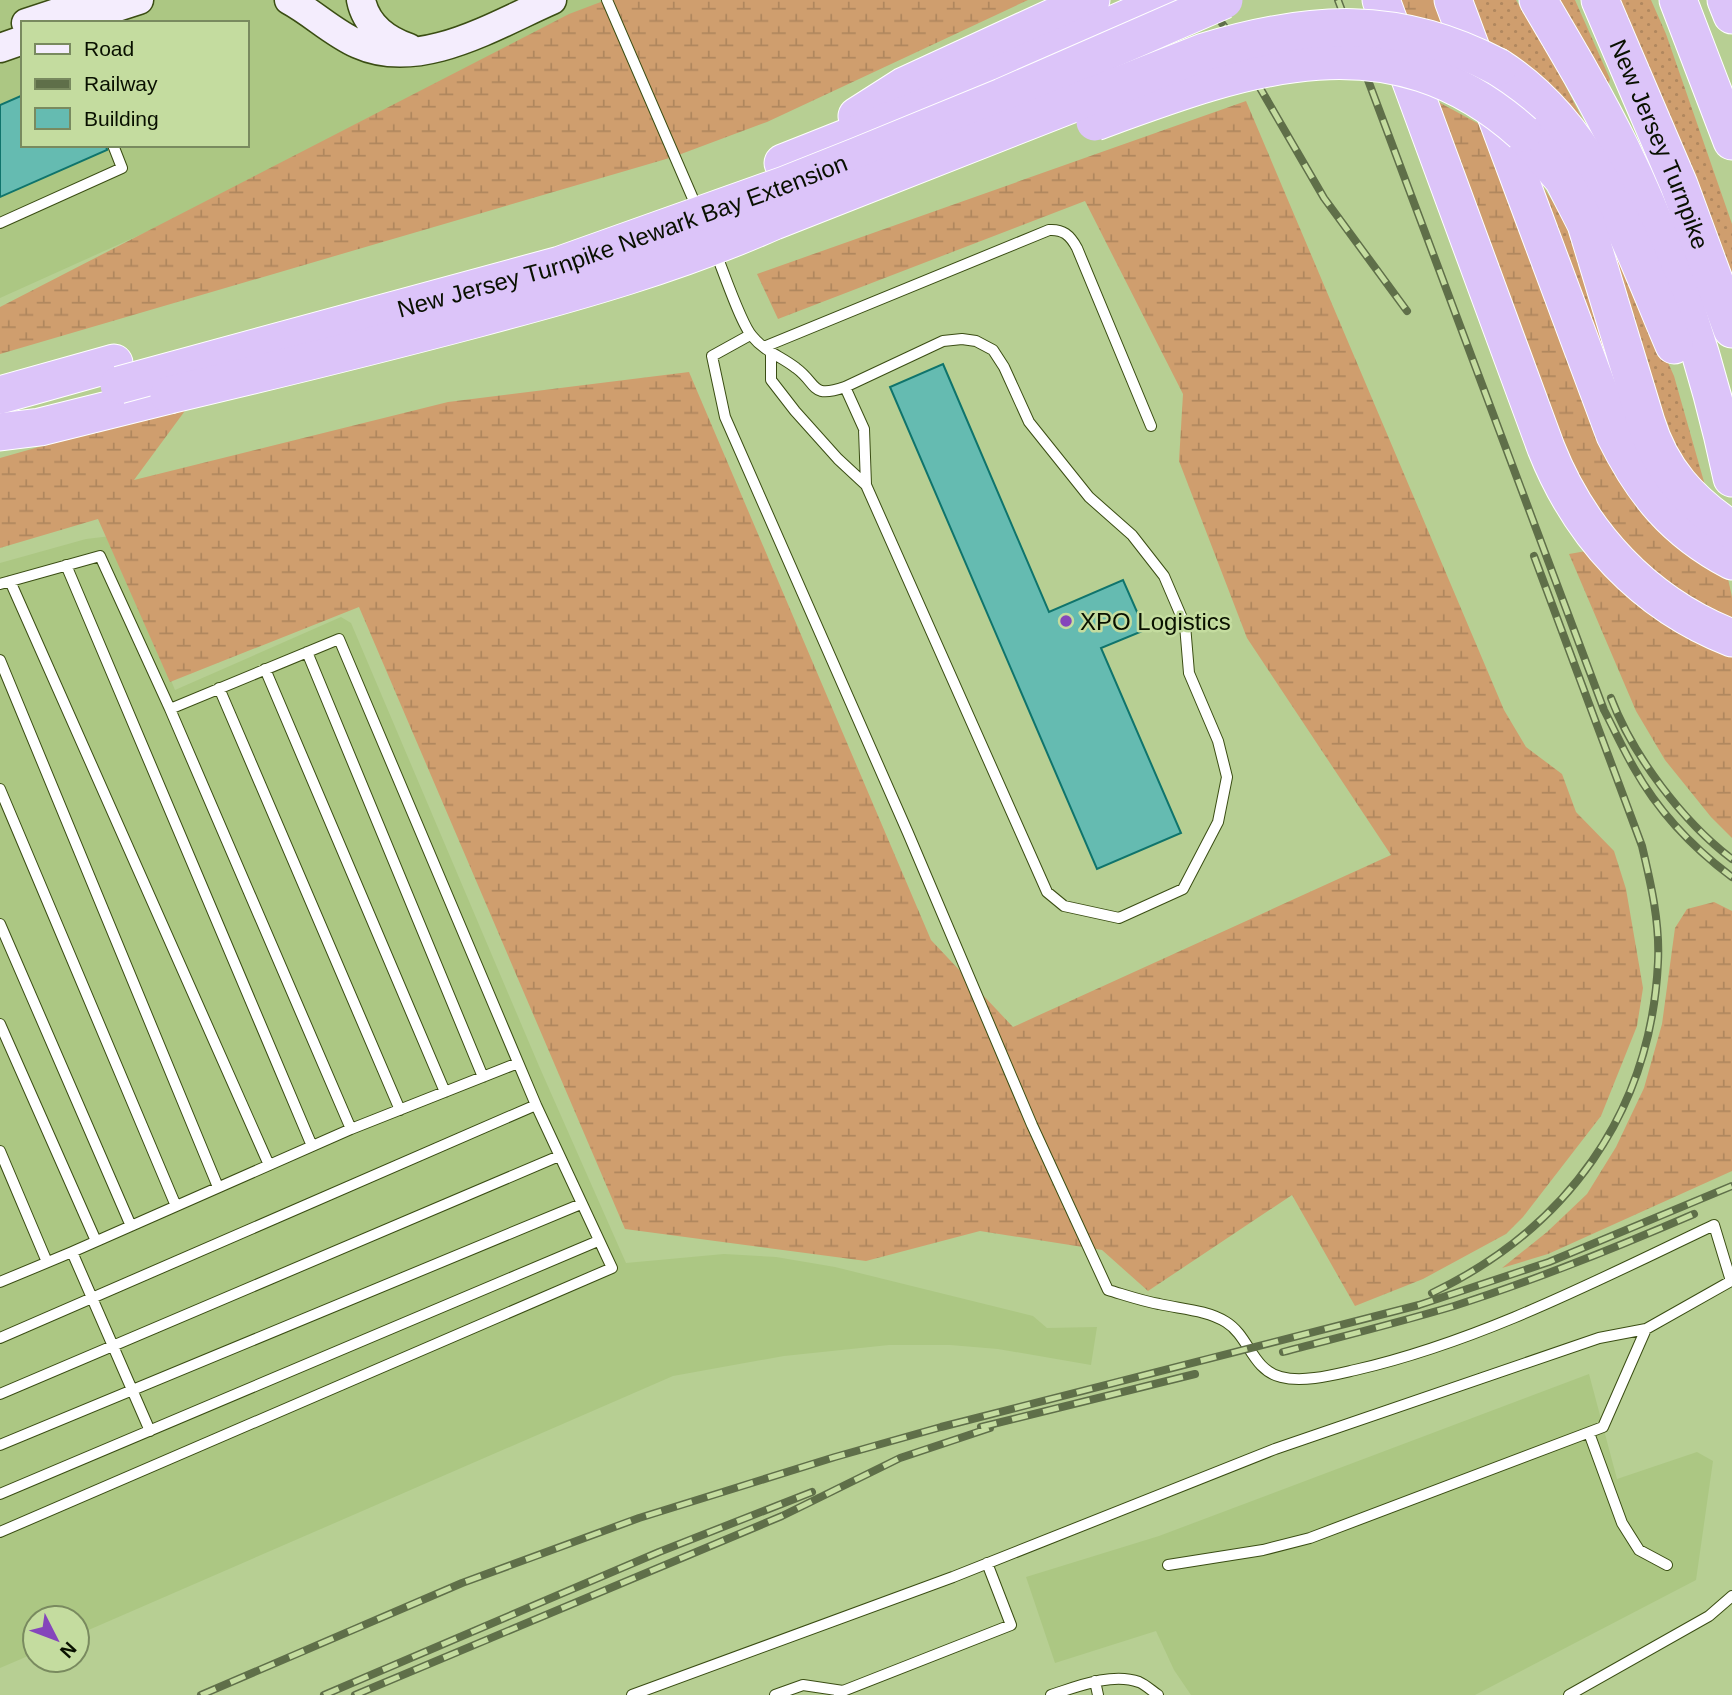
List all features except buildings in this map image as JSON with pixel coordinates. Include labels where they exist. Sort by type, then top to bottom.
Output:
[{"type":"highway","points":[[1092,16],[1148,0]]},
{"type":"highway","name":"New Jersey Turnpike Newark Bay Extension","points":[[0,420],[116,374],[602,227],[783,163],[927,106],[1092,16],[1168,0]]},
{"type":"highway","name":"New Jersey Turnpike Newark Bay Extension","points":[[0,395],[116,374],[573,260],[834,166],[1002,97],[1224,0]]},
{"type":"highway","points":[[1381,0],[1546,448],[1564,490],[1596,538],[1640,583],[1677,611],[1732,638]]},
{"type":"highway","points":[[1453,0],[1619,445],[1636,475],[1662,509],[1691,535],[1732,561]]},
{"type":"highway","points":[[1538,0],[1605,116],[1638,186],[1668,261],[1706,374],[1720,420],[1732,480]]},
{"type":"highway","name":"New Jersey Turnpike","points":[[1600,0],[1679,186],[1732,329]]},
{"type":"highway","points":[[1678,0],[1732,141]]},
{"type":"highway","points":[[1726,0],[1732,15]]},
{"type":"highway","points":[[0,432],[40,427],[394,341],[564,296],[709,234],[774,221],[1196,56],[1261,36],[1326,27],[1382,29],[1434,41],[1499,67],[1525,86],[1557,117],[1584,154],[1603,187],[1674,346],[1705,424],[1732,480]]},
{"type":"highway","points":[[709,234],[778,232],[1162,98],[1295,62],[1352,59],[1418,72],[1468,92],[1500,113],[1523,133],[1563,179],[1586,224],[1657,453],[1678,486],[1693,502],[1732,530]]},
{"type":"main road","points":[[289,0],[357,44],[401,54],[429,50],[469,36],[552,0]]},
{"type":"main road","points":[[361,0],[363,10],[381,33],[407,47],[429,50]]},
{"type":"main road","points":[[76,21],[119,4]]},
{"type":"main road","points":[[34,21],[119,4]]},
{"type":"main road","points":[[0,31],[21,24]]},
{"type":"main road","points":[[0,48],[21,41]]},
{"type":"lane","points":[[607,0],[750,335],[768,351],[797,369],[814,389],[830,392],[943,341],[962,338],[976,341],[993,350],[1004,367],[1029,422],[1088,497],[1132,535],[1164,576],[1185,625],[1189,673],[1218,741],[1227,778],[1218,822],[1183,889],[1119,918],[1064,906],[1047,892],[866,485],[864,429],[845,387]]},
{"type":"lane","points":[[0,223],[122,168],[114,147]]},
{"type":"lane","points":[[768,351],[1049,230],[1057,229],[1066,233],[1077,248],[1151,426]]},
{"type":"lane","points":[[632,1695],[987,1563],[1275,1449],[1599,1338],[1646,1329],[1731,1282],[1729,1256],[1714,1225],[1520,1316],[1381,1364],[1303,1378],[1282,1378],[1264,1367],[1235,1329],[1212,1315],[1155,1304],[1108,1290],[1032,1125],[908,833],[725,417],[712,356],[750,335]]},
{"type":"lane","points":[[768,351],[771,380],[838,459],[866,485]]},
{"type":"lane","points":[[269,1165],[5,582],[100,555],[170,709],[351,1129]]},
{"type":"lane","points":[[66,565],[312,1146]]},
{"type":"lane","points":[[0,1532],[612,1268],[536,1105],[339,639],[170,709]]},
{"type":"lane","points":[[307,652],[483,1077]]},
{"type":"lane","points":[[0,660],[218,1187]]},
{"type":"lane","points":[[265,669],[445,1092]]},
{"type":"lane","points":[[219,688],[400,1110]]},
{"type":"lane","points":[[0,789],[176,1206]]},
{"type":"lane","points":[[0,924],[131,1226]]},
{"type":"lane","points":[[0,1024],[96,1241]]},
{"type":"lane","points":[[0,1282],[351,1129],[518,1063]]},
{"type":"lane","points":[[0,1338],[536,1105]]},
{"type":"lane","points":[[0,1151],[47,1262]]},
{"type":"lane","points":[[0,1395],[559,1156]]},
{"type":"lane","points":[[0,1445],[581,1204]]},
{"type":"lane","points":[[0,1494],[598,1241]]},
{"type":"lane","points":[[72,1252],[150,1431]]},
{"type":"lane","points":[[1168,1565],[1310,1538],[1603,1427],[1646,1329]]},
{"type":"lane","points":[[1589,1433],[1622,1523],[1639,1550],[1667,1566]]},
{"type":"lane","points":[[775,1695],[803,1685],[841,1693],[1011,1625],[987,1563]]},
{"type":"lane","points":[[1569,1695],[1709,1616],[1732,1596]]},
{"type":"lane","points":[[1051,1695],[1096,1681],[1116,1680],[1139,1682],[1158,1695]]},
{"type":"lane","points":[[1096,1681],[1098,1695]]},
{"type":"shaded area","points":[[0,0],[661,0],[0,298]]},
{"type":"shaded area","points":[[111,536],[175,690],[341,617],[351,623],[539,1066],[626,1263],[724,1254],[776,1257],[835,1267],[1033,1316],[1047,1328],[1097,1327],[1091,1365],[998,1349],[950,1345],[889,1345],[784,1356],[673,1376],[91,1629],[91,1604],[21,1604],[21,1659],[0,1668],[0,563],[86,539]]},
{"type":"shaded area","points":[[1589,1374],[1617,1479],[1697,1452],[1713,1461],[1696,1580],[1475,1695],[1191,1695],[1174,1670],[1156,1631],[1055,1663],[1026,1577],[1159,1536]]},
{"type":"green space","points":[[606,0],[1028,0],[767,122],[673,157],[0,354],[0,307],[569,14]]},
{"type":"green space","points":[[1391,0],[1437,0],[1450,34],[1398,20]]},
{"type":"green space","points":[[1469,0],[1516,0],[1551,58],[1620,192],[1490,47]]},
{"type":"green space","points":[[1554,0],[1575,0],[1610,79],[1607,90]]},
{"type":"green space","points":[[1619,0],[1651,0],[1666,34],[1732,224],[1732,281],[1678,139]]},
{"type":"green space","points":[[1431,98],[1479,124],[1543,290],[1727,574],[1732,597],[1732,626],[1636,562],[1574,477]]},
{"type":"green space","points":[[1246,101],[1504,710],[1526,747],[1562,774],[1576,812],[1614,851],[1626,889],[1643,988],[1637,1026],[1601,1116],[1523,1217],[1506,1234],[1423,1279],[1355,1306],[1292,1195],[1148,1291],[1102,1250],[980,1231],[866,1261],[625,1229],[359,607],[170,682],[98,519],[0,548],[0,458],[190,404],[134,480],[448,402],[689,372],[931,940],[1013,1027],[1391,855],[1247,638],[1179,461],[1183,394],[1085,201],[778,319],[757,274]]},
{"type":"green space","points":[[1537,177],[1563,218],[1581,265],[1625,411]]},
{"type":"green space","points":[[1610,232],[1674,376],[1710,503],[1671,460],[1606,260]]},
{"type":"green space","points":[[1592,550],[1732,652],[1732,838],[1711,817],[1665,760],[1636,711],[1569,554]]},
{"type":"green space","points":[[1714,902],[1732,911],[1732,1171],[1548,1254],[1502,1268],[1547,1232],[1587,1194],[1616,1147],[1644,1088],[1662,1024],[1675,928],[1687,909]]},
{"type":"railway","points":[[1205,0],[1224,26],[1324,198],[1407,311]]},
{"type":"railway","points":[[1338,0],[1604,710],[1630,761],[1665,814],[1690,841],[1732,877]]},
{"type":"railway","points":[[1432,1293],[1480,1267],[1523,1236],[1561,1200],[1593,1160],[1619,1116],[1639,1068],[1652,1017],[1658,933],[1642,846],[1534,556]]},
{"type":"railway","points":[[1611,698],[1632,742],[1661,786],[1696,826],[1732,859]]},
{"type":"railway","points":[[201,1695],[462,1583],[639,1518],[941,1427],[1419,1305],[1549,1262],[1732,1186]]},
{"type":"railway","points":[[1283,1352],[1485,1296],[1575,1263],[1694,1214]]},
{"type":"railway","points":[[981,1427],[1195,1374]]},
{"type":"railway","points":[[355,1695],[782,1516],[900,1458],[990,1428]]},
{"type":"railway","points":[[324,1695],[659,1552],[812,1492]]},
{"type":"place","name":"XPO Logistics","points":[[1066,621]]}]
